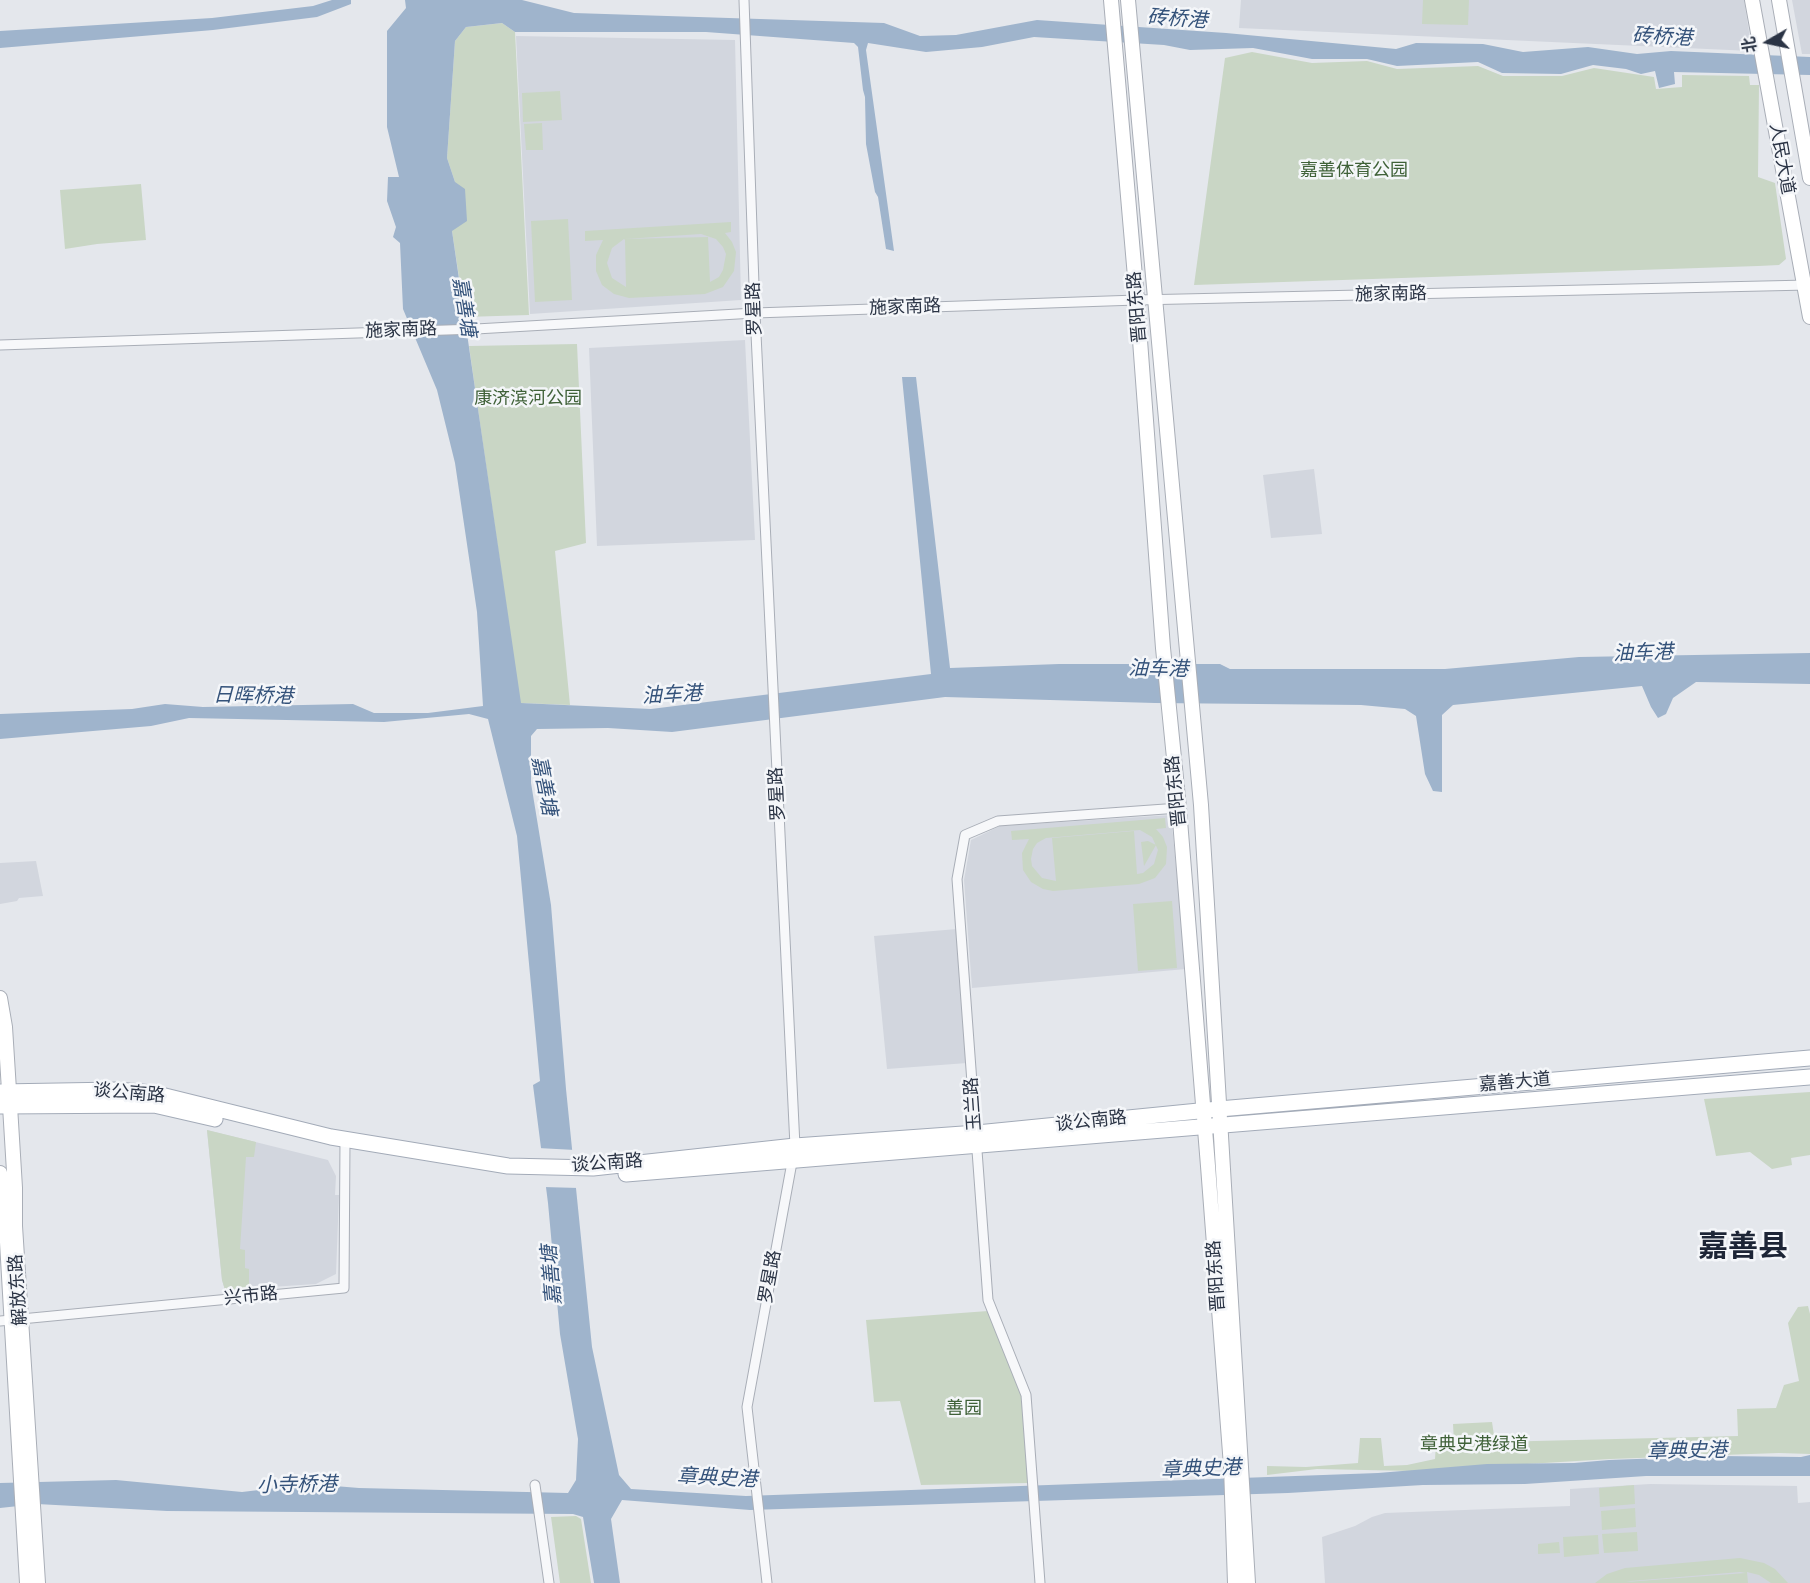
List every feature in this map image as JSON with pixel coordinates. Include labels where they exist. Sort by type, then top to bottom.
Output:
[{"type":"main road","name":"人民大道","points":[[1752,0],[1807,285],[1810,317]]},
{"type":"main road","name":"人民大道","points":[[1779,0],[1810,178]]},
{"type":"main road","name":"晋阳东路","points":[[1129,4],[1201,805],[1212,1109],[1238,1506],[1248,1583]]},
{"type":"main road","name":"晋阳东路","points":[[1112,5],[1169,718],[1212,1109]]},
{"type":"main road","name":"解放东路","points":[[0,998],[5,1027],[10,1320]]},
{"type":"main road","name":"嘉善大道","points":[[1212,1109],[1810,1058]]},
{"type":"main road","name":"嘉善大道","points":[[1213,1125],[1810,1077]]},
{"type":"main road","name":"谈公南路","points":[[5,1099],[117,1090],[153,1093],[344,1144],[509,1171],[593,1173],[794,1153],[1213,1125]]},
{"type":"main road","name":"谈公南路","points":[[977,1140],[1212,1109]]},
{"type":"main road","name":"解放东路","points":[[0,1173],[4,1191],[10,1320],[38,1583]]},
{"type":"main road","name":"晋阳东路","points":[[1235,1583],[1238,1506]]},
{"type":"main road","name":"解放东路","points":[[27,1583],[29,1514]]},
{"type":"street","name":"罗星路","points":[[744,0],[755,313],[794,1153],[747,1407],[766,1583]]},
{"type":"street","name":"施家南路","points":[[0,345],[476,329],[755,313],[1137,300],[1807,285]]},
{"type":"street","name":"玉兰路","points":[[1040,1583],[1026,1395],[988,1300],[957,879],[965,835],[998,821],[1179,808]]},
{"type":"street","name":"兴市路","points":[[10,1320],[344,1288],[344,1144]]},
{"type":"street","points":[[535,1485],[549,1583]]},
{"type":"shaded area","points":[[1241,0],[1744,0],[1752,51],[1239,28]]},
{"type":"shaded area","points":[[1792,0],[1810,0],[1810,54],[1802,54]]},
{"type":"shaded area","points":[[516,36],[735,40],[741,300],[530,314]]},
{"type":"shaded area","points":[[745,340],[755,540],[597,546],[589,348]]},
{"type":"shaded area","points":[[1314,469],[1322,534],[1271,538],[1263,475]]},
{"type":"shaded area","points":[[1171,815],[1186,969],[972,988],[964,880],[971,840],[1000,826]]},
{"type":"shaded area","points":[[36,861],[43,896],[19,898],[17,901],[0,904],[0,863]]},
{"type":"shaded area","points":[[957,929],[967,1063],[887,1069],[874,936]]},
{"type":"shaded area","points":[[207,1130],[328,1160],[336,1176],[335,1195],[339,1195],[336,1274],[316,1284],[225,1290],[222,1280]]},
{"type":"shaded area","points":[[1650,1484],[1797,1486],[1798,1503],[1810,1502],[1810,1583],[1325,1583],[1322,1537],[1385,1513],[1570,1506],[1570,1489]]},
{"type":"green space","points":[[1423,0],[1469,0],[1468,25],[1422,24]]},
{"type":"green space","points":[[502,23],[515,32],[529,315],[465,317],[452,231],[455,182],[447,158],[455,41],[466,27]]},
{"type":"green space","name":"嘉善体育公园","points":[[1252,52],[1312,63],[1367,61],[1397,69],[1478,66],[1503,76],[1562,76],[1594,68],[1654,77],[1656,89],[1682,87],[1682,75],[1749,76],[1750,85],[1759,85],[1758,177],[1775,183],[1786,259],[1779,265],[1758,266],[1194,285],[1225,58]]},
{"type":"green space","points":[[560,91],[562,120],[523,122],[522,93]]},
{"type":"green space","points":[[542,123],[543,150],[526,150],[524,124]]},
{"type":"green space","points":[[141,184],[146,240],[65,249],[60,190]]},
{"type":"green space","points":[[568,219],[572,300],[535,302],[531,221]]},
{"type":"green space","points":[[731,222],[731,232],[725,233],[736,252],[734,271],[723,287],[705,294],[629,298],[614,294],[602,285],[596,271],[596,255],[603,240],[585,241],[585,231]],"holes":[[[701,234],[716,239],[726,254],[723,270],[719,277],[710,282],[708,237],[625,239]],[[625,240],[626,287],[612,278],[607,263],[612,248]]]},
{"type":"green space","name":"康济滨河公园","points":[[577,344],[586,543],[555,551],[570,705],[520,703],[469,346]]},
{"type":"green space","points":[[1165,818],[1166,828],[1156,829],[1163,837],[1167,847],[1166,864],[1155,878],[1139,884],[1053,891],[1043,889],[1031,882],[1023,870],[1022,853],[1029,839],[1012,840],[1011,831]],"holes":[[[1140,830],[1152,837],[1158,850],[1154,864],[1143,873],[1137,874],[1134,831],[1052,838],[1056,881],[1042,878],[1032,866],[1033,849],[1037,843],[1046,838]]]},
{"type":"green space","points":[[1148,841],[1156,845],[1144,866],[1141,842]]},
{"type":"green space","points":[[1172,901],[1177,968],[1138,971],[1133,904]]},
{"type":"green space","points":[[1810,1092],[1810,1155],[1791,1158],[1792,1165],[1772,1169],[1750,1152],[1716,1156],[1704,1099]]},
{"type":"green space","points":[[207,1130],[256,1142],[254,1157],[246,1157],[240,1249],[245,1250],[245,1268],[249,1269],[249,1288],[225,1290],[222,1280]]},
{"type":"green space","name":"章典史港绿道","points":[[1808,1306],[1810,1314],[1810,1454],[1610,1459],[1412,1471],[1317,1469],[1267,1475],[1267,1466],[1306,1467],[1358,1463],[1360,1438],[1381,1438],[1384,1466],[1407,1465],[1435,1459],[1436,1444],[1454,1443],[1453,1424],[1492,1422],[1495,1442],[1738,1436],[1737,1409],[1776,1408],[1784,1385],[1799,1381],[1788,1323],[1798,1307]]},
{"type":"green space","name":"善园","points":[[988,1311],[1023,1396],[1029,1483],[921,1485],[900,1401],[874,1402],[866,1320]]},
{"type":"green space","points":[[1634,1485],[1635,1504],[1600,1507],[1599,1488]]},
{"type":"green space","points":[[1635,1508],[1636,1527],[1602,1530],[1601,1511]]},
{"type":"green space","points":[[576,1516],[581,1519],[591,1583],[560,1583],[551,1517]]},
{"type":"green space","points":[[1637,1532],[1638,1551],[1604,1553],[1602,1534]]},
{"type":"green space","points":[[1598,1535],[1599,1554],[1564,1557],[1563,1537]]},
{"type":"green space","points":[[1559,1542],[1560,1553],[1538,1554],[1538,1544]]},
{"type":"green space","points":[[1740,1558],[1764,1563],[1775,1569],[1788,1583],[1771,1583],[1759,1575],[1747,1572],[1748,1583],[1595,1583],[1607,1574],[1625,1568]],"holes":[[[1740,1572],[1746,1573],[1626,1582]]]},
{"type":"water","points":[[332,0],[351,0],[351,4],[317,17],[213,30],[0,48],[0,31],[212,18],[313,6]]},
{"type":"water","points":[[405,0],[522,0],[574,13],[884,23],[920,36],[956,35],[1037,20],[1226,33],[1396,49],[1416,43],[1483,44],[1523,52],[1588,47],[1637,54],[1671,51],[1810,57],[1810,75],[1674,72],[1675,84],[1659,88],[1655,71],[1641,74],[1626,69],[1593,65],[1561,74],[1502,73],[1478,62],[1397,66],[1367,59],[1312,59],[1253,48],[1190,50],[1164,45],[1034,37],[982,47],[926,52],[868,43],[866,50],[894,251],[886,249],[878,197],[875,192],[866,144],[865,97],[858,47],[854,43],[706,32],[515,32],[502,23],[466,27],[455,41],[447,158],[455,182],[465,189],[467,221],[452,231],[521,703],[651,709],[931,674],[902,377],[916,377],[950,668],[1059,664],[1220,664],[1230,669],[1445,669],[1579,657],[1810,653],[1810,684],[1696,682],[1673,698],[1666,714],[1658,718],[1642,686],[1453,705],[1442,715],[1442,792],[1433,791],[1425,774],[1416,716],[1405,709],[1361,705],[1155,703],[945,697],[672,732],[608,728],[537,729],[531,736],[531,783],[551,905],[566,1089],[592,1347],[619,1475],[631,1489],[746,1496],[1378,1473],[1487,1464],[1574,1463],[1719,1456],[1801,1457],[1810,1455],[1810,1476],[1646,1476],[1525,1484],[1423,1485],[1288,1493],[750,1510],[622,1500],[611,1519],[620,1583],[594,1583],[583,1517],[573,1514],[167,1511],[37,1504],[0,1508],[0,1483],[116,1480],[242,1492],[310,1484],[359,1488],[568,1493],[576,1480],[578,1439],[560,1334],[548,1203],[533,1085],[540,1081],[517,836],[488,719],[469,714],[384,722],[189,718],[151,726],[0,739],[0,714],[132,709],[165,704],[203,707],[353,704],[374,713],[428,713],[483,706],[477,612],[455,463],[437,390],[403,309],[400,243],[393,237],[396,227],[387,201],[388,177],[399,177],[387,127],[387,31],[406,8]]},
{"type":"pier","points":[[538,1148],[575,1150],[579,1188],[543,1187]]},
{"type":"district","name":"嘉善县","points":[[1743,1248]]},
{"type":"water label","name":"砖桥港","points":[[1177,20]]},
{"type":"water label","name":"砖桥港","points":[[1662,38]]},
{"type":"water label","name":"嘉善塘","points":[[463,307]]},
{"type":"water label","name":"油车港","points":[[1643,654]]},
{"type":"water label","name":"油车港","points":[[1158,670]]},
{"type":"water label","name":"油车港","points":[[672,696]]},
{"type":"water label","name":"日晖桥港","points":[[253,697]]},
{"type":"water label","name":"嘉善塘","points":[[543,786]]},
{"type":"water label","name":"嘉善塘","points":[[553,1275]]},
{"type":"water label","name":"章典史港","points":[[1687,1452]]},
{"type":"water label","name":"章典史港","points":[[1201,1470]]},
{"type":"water label","name":"章典史港","points":[[717,1479]]},
{"type":"water label","name":"小寺桥港","points":[[297,1486]]}]
